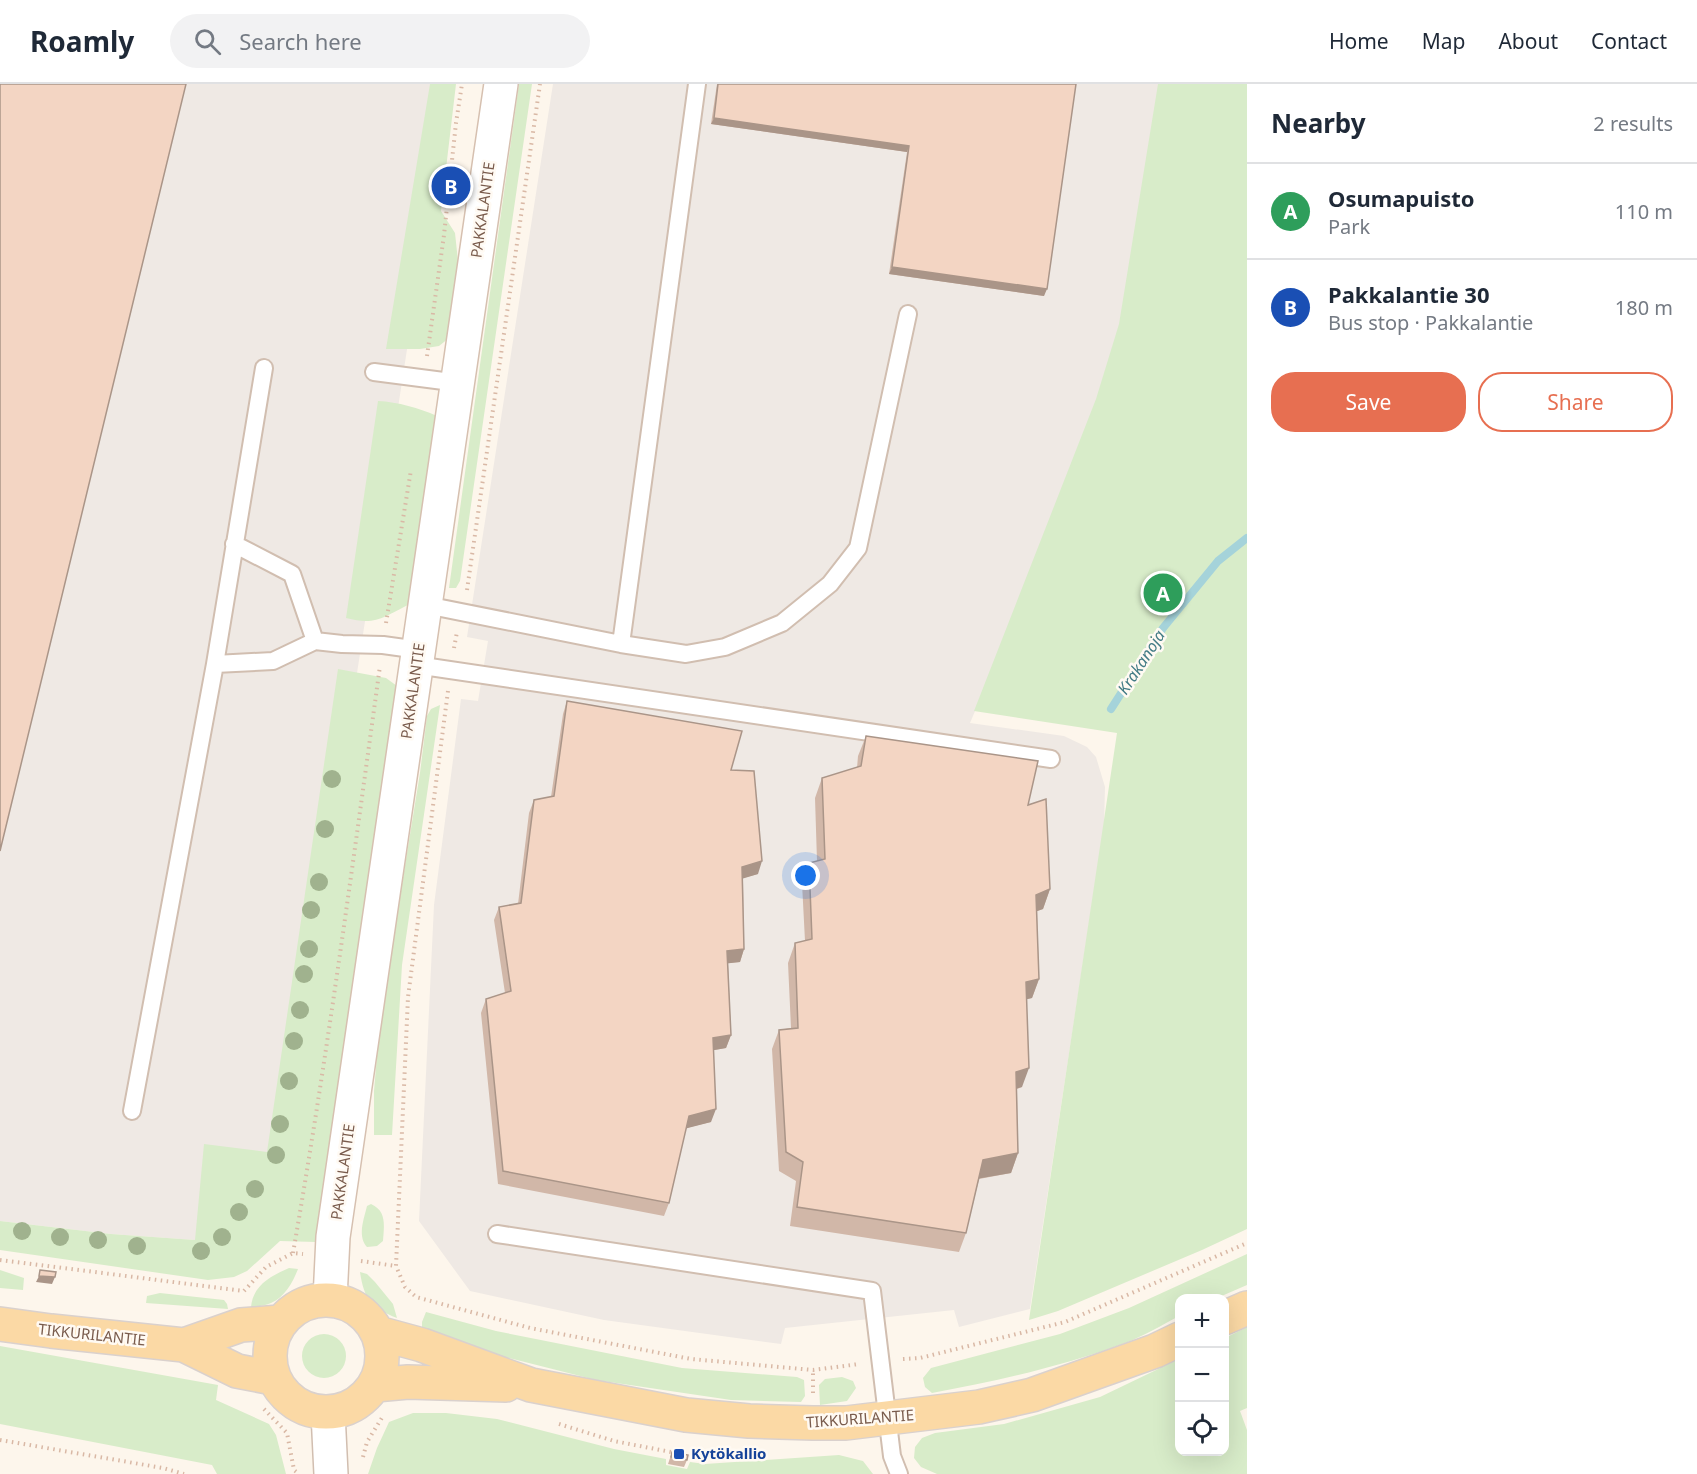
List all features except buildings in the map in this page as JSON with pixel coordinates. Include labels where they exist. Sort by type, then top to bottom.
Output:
[{"type":"main road","name":"PAKKALANTIE","points":[[330,1299],[333,1237],[501,84]]},
{"type":"main road","points":[[330,1299],[352,1305],[368,1317],[378,1333],[383,1350],[381,1398],[363,1400],[347,1409],[328,1413],[301,1407],[280,1391],[273,1378],[269,1356],[271,1342],[280,1322],[289,1312],[310,1301],[330,1299]]},
{"type":"main road","points":[[1229,1316],[1247,1308]]},
{"type":"main road","name":"TIKKURILANTIE","points":[[184,1345],[241,1325],[280,1322]]},
{"type":"main road","name":"TIKKURILANTIE","points":[[0,1324],[184,1345],[237,1371],[273,1378]]},
{"type":"main road","name":"TIKKURILANTIE","points":[[378,1333],[422,1346],[531,1385],[686,1415],[813,1423],[888,1419],[979,1407],[1032,1395],[1175,1342]]},
{"type":"main road","name":"TIKKURILANTIE","points":[[381,1398],[408,1382],[531,1385]]},
{"type":"main road","points":[[328,1413],[332,1474]]},
{"type":"lane","points":[[621,644],[697,84]]},
{"type":"lane","points":[[426,605],[621,644],[686,654],[725,647],[782,623],[830,584],[858,548],[908,314]]},
{"type":"lane","points":[[132,1111],[214,664],[264,368]]},
{"type":"lane","points":[[374,372],[459,383]]},
{"type":"lane","points":[[234,544],[292,574],[315,640]]},
{"type":"lane","points":[[214,664],[273,661],[315,640],[342,644],[382,645],[418,658],[1051,759]]},
{"type":"lane","points":[[497,1234],[872,1291],[892,1456],[899,1474]]},
{"type":"path","points":[[396,1266],[405,1287],[416,1297],[541,1330],[702,1360],[813,1370],[920,1358],[1065,1322],[1247,1243]]},
{"type":"path","points":[[0,1260],[244,1290],[266,1267],[293,1253]]},
{"type":"path","points":[[362,1459],[381,1398]]},
{"type":"path","points":[[254,1405],[264,1409],[286,1433],[294,1470],[299,1474]]},
{"type":"path","points":[[0,1440],[163,1468],[184,1474]]},
{"type":"shaded area","points":[[0,84],[448,84],[275,1204],[195,1240],[111,1234],[0,1221]]},
{"type":"shaded area","points":[[553,84],[1241,84],[970,723],[1064,736],[1087,747],[1096,757],[1105,787],[1104,825],[1030,1309],[959,1327],[954,1310],[785,1328],[781,1344],[604,1320],[470,1291],[419,1221],[434,905],[461,699],[478,701],[488,641],[467,637]]},
{"type":"green space","points":[[430,84],[456,84],[441,211],[455,233],[458,261],[455,322],[449,338],[439,346],[420,349],[386,349]]},
{"type":"green space","points":[[519,84],[532,84],[460,581],[456,588],[449,588]]},
{"type":"green space","points":[[1158,84],[1247,84],[1247,1229],[1058,1311],[1029,1320],[1117,733],[974,711],[1096,399],[1119,324]]},
{"type":"green space","points":[[378,401],[408,406],[437,416],[410,604],[379,619],[365,621],[346,618]]},
{"type":"green space","points":[[338,669],[386,678],[397,686],[316,1242],[280,1241],[247,1271],[234,1277],[208,1280],[0,1250],[0,1221],[111,1234],[195,1240],[204,1144],[267,1152]]},
{"type":"green space","points":[[440,705],[402,965],[392,1135],[374,1135],[374,1091],[380,1020],[427,716],[431,709]]},
{"type":"green space","points":[[371,1204],[382,1215],[383,1241],[377,1246],[367,1247],[362,1238],[362,1227],[367,1206]]},
{"type":"green space","points":[[1247,1254],[1247,1285],[1226,1294],[1175,1294],[1175,1318],[1132,1340],[1078,1359],[1006,1378],[932,1393],[925,1387],[923,1378],[931,1368],[1060,1334],[1129,1308]]},
{"type":"green space","points":[[289,1268],[298,1269],[284,1293],[269,1304],[251,1307],[252,1299],[259,1287]]},
{"type":"green space","points":[[0,1270],[24,1278],[23,1290],[0,1288]]},
{"type":"green space","points":[[360,1272],[367,1274],[393,1304],[397,1318],[381,1311],[371,1302],[364,1290]]},
{"type":"green space","points":[[160,1293],[224,1300],[228,1309],[146,1303],[147,1296]]},
{"type":"green space","points":[[426,1312],[496,1331],[682,1368],[797,1377],[804,1380],[805,1396],[801,1402],[731,1400],[596,1380],[422,1336],[422,1322]]},
{"type":"green space","points":[[1247,1327],[1247,1408],[1240,1411],[1247,1430],[1247,1474],[937,1474],[921,1467],[914,1458],[915,1447],[922,1438],[935,1433],[1004,1424],[1100,1397],[1175,1361],[1175,1456],[1229,1456],[1229,1336]]},
{"type":"green space","points":[[324,1334],[339,1341],[346,1356],[339,1371],[324,1378],[309,1371],[302,1356],[309,1341]]},
{"type":"green space","points":[[0,1346],[218,1385],[216,1400],[269,1424],[276,1435],[286,1474],[217,1474],[212,1465],[0,1424]]},
{"type":"green space","points":[[842,1377],[853,1381],[856,1388],[847,1401],[820,1405],[819,1385],[825,1379]]},
{"type":"green space","points":[[413,1413],[446,1413],[497,1419],[614,1449],[666,1459],[666,1465],[687,1469],[690,1462],[705,1464],[839,1455],[863,1461],[873,1474],[368,1474],[389,1422]]},
{"type":"waterway","name":"Krakanoja","points":[[1111,709],[1163,628],[1218,561],[1247,538]]},
{"type":"place","name":"Pakkalantie 30","points":[[451,186]]},
{"type":"place","name":"Osumapuisto","points":[[1163,593]]},
{"type":"place","name":"Kytökallio","points":[[679,1454]]}]
